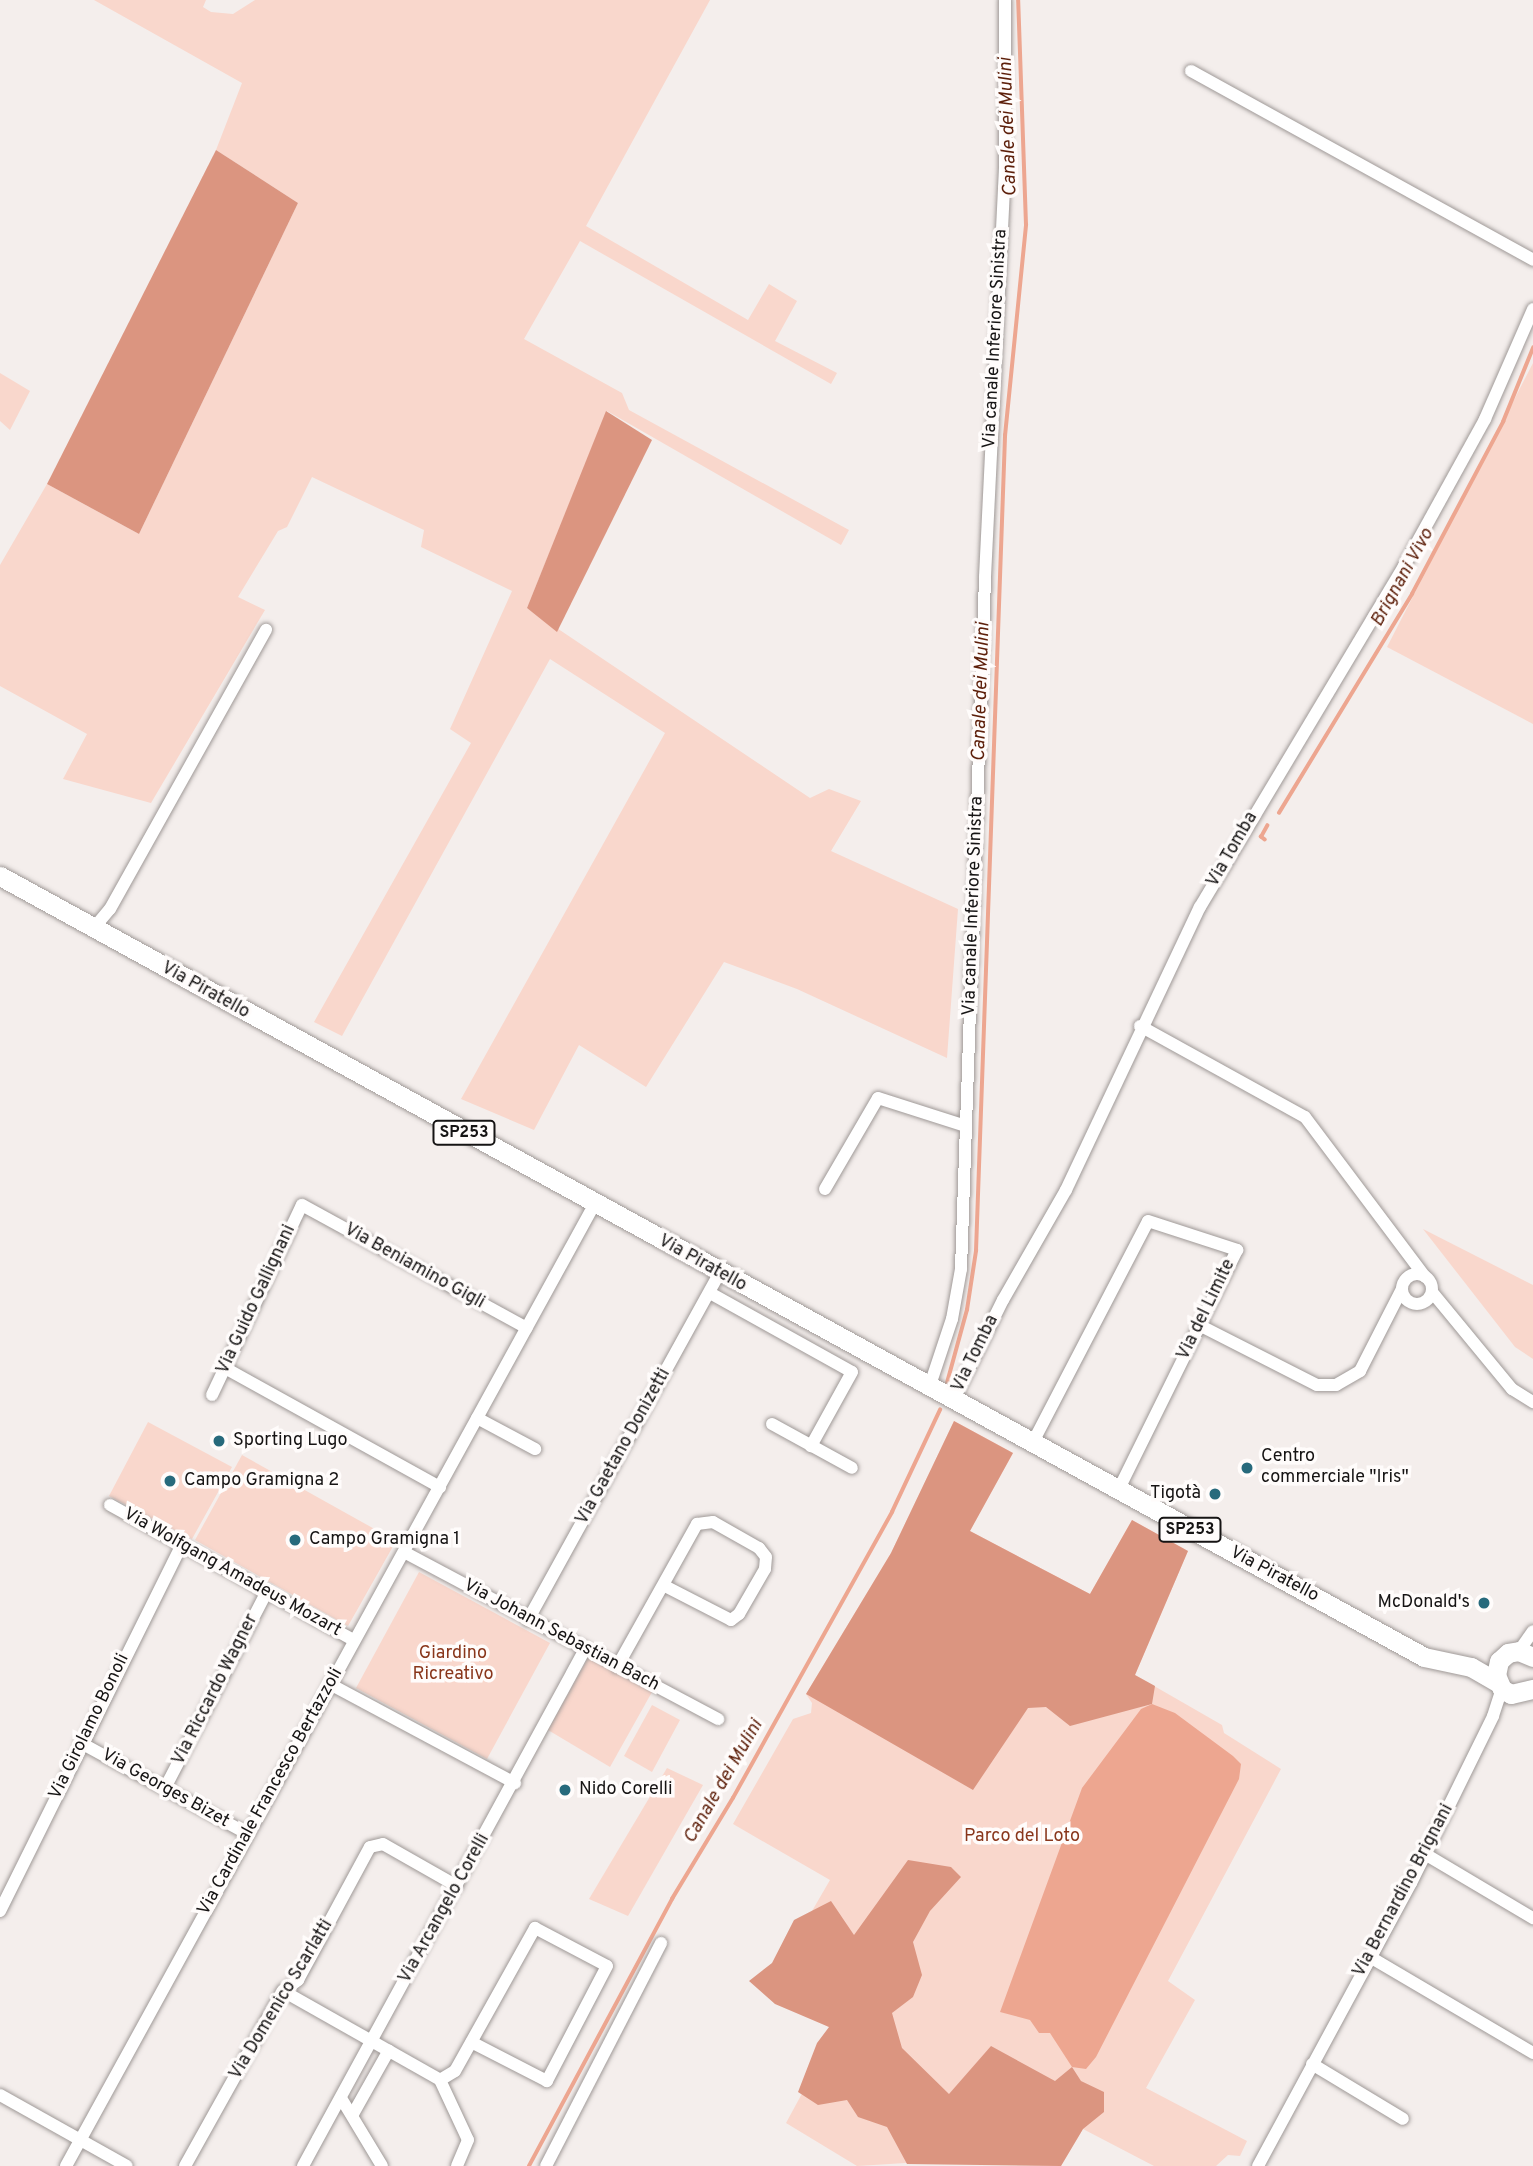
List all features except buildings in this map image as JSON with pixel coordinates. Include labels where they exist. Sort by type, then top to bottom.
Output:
[{"type":"main road","name":"Via Piratello","points":[[0,876],[719,1274],[1407,1647],[1439,1662],[1471,1667],[1516,1692]]},
{"type":"main road","name":"Via Piratello","points":[[1407,1647],[1450,1658],[1519,1655]]},
{"type":"main road","points":[[1516,1692],[1496,1668],[1519,1655]]},
{"type":"street","name":"Via canale Inferiore Sinistra","points":[[929,1388],[952,1319],[961,1269],[1005,166],[1005,0]]},
{"type":"street","points":[[1191,71],[1533,260]]},
{"type":"street","name":"Via Tomba","points":[[953,1401],[1003,1300],[1066,1190],[1140,1026],[1230,852],[1404,566],[1485,419],[1533,309]]},
{"type":"street","points":[[93,929],[110,909],[260,634],[266,630]]},
{"type":"street","points":[[1140,1026],[1305,1117],[1405,1249],[1432,1292],[1512,1389],[1533,1402]]},
{"type":"street","points":[[825,1189],[878,1098],[966,1126]]},
{"type":"street","name":"Via Beniamino Gigli","points":[[302,1205],[527,1328]]},
{"type":"street","name":"Via Guido Gallignani","points":[[212,1395],[302,1205]]},
{"type":"street","name":"Via Cardinale Francesco Bertazzoli","points":[[66,2166],[594,1205]]},
{"type":"street","name":"Via del Limite","points":[[1032,1444],[1148,1221],[1237,1250],[1118,1491]]},
{"type":"street","points":[[1405,1249],[1407,1300],[1417,1304],[1432,1292]]},
{"type":"street","name":"Via Gaetano Donizetti","points":[[528,1620],[719,1274]]},
{"type":"street","points":[[1199,1325],[1317,1385],[1336,1385],[1360,1371],[1406,1283],[1424,1277]]},
{"type":"street","points":[[710,1293],[852,1372],[811,1446]]},
{"type":"street","points":[[225,1368],[440,1488]]},
{"type":"street","points":[[477,1418],[535,1449]]},
{"type":"street","points":[[772,1424],[852,1468]]},
{"type":"street","name":"Via Wolfgang Amadeus Mozart","points":[[110,1506],[354,1640]]},
{"type":"street","points":[[617,1667],[693,1527],[701,1521],[713,1522],[759,1548],[766,1557],[765,1569],[740,1614],[732,1620],[663,1585]]},
{"type":"street","name":"Via Girolamo Bonoli","points":[[0,1911],[181,1544]]},
{"type":"street","name":"Via Johann Sebastian Bach","points":[[404,1552],[584,1651],[718,1719]]},
{"type":"street","name":"Via Riccardo Wagner","points":[[165,1788],[267,1591]]},
{"type":"street","points":[[1519,1655],[1533,1631]]},
{"type":"street","name":"Via Arcangelo Corelli","points":[[303,2166],[584,1651]]},
{"type":"street","points":[[330,1684],[514,1783]]},
{"type":"street","name":"Via Bernardino Brignani","points":[[1258,2166],[1425,1854],[1493,1716],[1516,1692]]},
{"type":"street","name":"Via Georges Bizet","points":[[81,1743],[248,1834]]},
{"type":"street","name":"Via Domenico Scarlatti","points":[[186,2166],[283,1991],[298,1980],[376,1843],[457,1886]]},
{"type":"street","points":[[1425,1854],[1533,1918]]},
{"type":"street","points":[[440,2080],[455,2071],[471,2042],[535,1928],[607,1966],[548,2081],[471,2042]]},
{"type":"street","points":[[546,2166],[661,1943]]},
{"type":"street","points":[[1370,1957],[1533,2053]]},
{"type":"street","points":[[283,1991],[440,2080],[468,2140],[457,2166]]},
{"type":"street","points":[[353,2114],[389,2050]]},
{"type":"street","points":[[1312,2064],[1403,2119]]},
{"type":"street","points":[[0,2095],[127,2166]]},
{"type":"street","points":[[341,2098],[382,2166]]},
{"type":"green space","points":[[94,0],[206,0],[203,7],[211,12],[233,14],[255,0],[710,0],[586,226],[748,320],[769,284],[797,301],[775,341],[837,373],[831,384],[580,241],[524,339],[622,393],[629,410],[849,530],[841,545],[607,411],[527,608],[810,798],[829,789],[861,801],[831,851],[958,909],[947,1058],[797,989],[724,962],[646,1087],[579,1045],[534,1130],[461,1099],[665,733],[550,659],[342,1036],[314,1022],[471,743],[450,729],[512,591],[421,547],[424,530],[312,477],[287,527],[278,531],[238,597],[265,610],[151,803],[63,779],[87,734],[0,686],[0,565],[47,484],[139,534],[298,203],[216,150],[242,83]]},
{"type":"green space","points":[[1533,363],[1533,724],[1387,647]]},
{"type":"green space","points":[[0,373],[30,391],[10,430],[0,421]]},
{"type":"green space","points":[[1423,1229],[1533,1285],[1533,1359],[1515,1347]]},
{"type":"green space","name":"Parco del Loto","points":[[954,1421],[1013,1453],[970,1531],[1090,1594],[1132,1520],[1188,1551],[1135,1675],[1222,1725],[1224,1733],[1281,1769],[1168,1981],[1195,2000],[1146,2088],[1247,2141],[1240,2156],[1228,2155],[1216,2166],[1154,2166],[1083,2129],[1061,2166],[922,2162],[857,2166],[786,2123],[836,2031],[765,1992],[830,1880],[733,1824],[793,1719],[811,1713],[812,1703],[806,1694],[891,1553]]},
{"type":"green space","name":"Campo Gramigna 2","points":[[148,1422],[232,1467],[192,1539],[109,1496]]},
{"type":"green space","name":"Campo Gramigna 1","points":[[242,1455],[396,1541],[348,1626],[195,1540]]},
{"type":"green space","name":"Giardino Ricreativo","points":[[419,1572],[550,1643],[487,1759],[356,1688]]},
{"type":"green space","points":[[588,1658],[652,1692],[610,1767],[548,1730]]},
{"type":"green space","points":[[652,1705],[680,1720],[652,1772],[624,1756]]},
{"type":"green space","points":[[667,1768],[703,1785],[628,1916],[589,1899]]},
{"type":"shaded area","points":[[216,150],[298,203],[139,534],[47,484]]},
{"type":"shaded area","points":[[606,411],[652,440],[557,632],[527,608]]},
{"type":"shaded area","points":[[954,1421],[1013,1453],[970,1531],[1090,1594],[1132,1520],[1188,1551],[1135,1675],[1155,1686],[1152,1704],[1070,1726],[1046,1707],[1028,1708],[973,1790],[806,1694],[891,1553]]},
{"type":"shaded area","points":[[1152,1704],[1175,1713],[1233,1756],[1241,1764],[1239,1779],[1096,2057],[1086,2069],[1072,2067],[1050,2033],[1039,2033],[1030,2020],[1000,2012],[1082,1788],[1141,1709]]},
{"type":"shaded area","points":[[908,1860],[951,1867],[961,1877],[930,1911],[913,1942],[922,1975],[913,1997],[892,2013],[902,2048],[949,2094],[991,2046],[1055,2081],[1072,2067],[1081,2081],[1104,2092],[1104,2112],[1083,2129],[1061,2166],[907,2164],[887,2127],[858,2117],[847,2100],[818,2105],[798,2092],[817,2043],[829,2027],[775,2004],[749,1981],[772,1963],[794,1920],[831,1901],[854,1935]]},
{"type":"waterway","name":"Canale dei Mulini","points":[[947,1383],[967,1310],[976,1251],[1005,436],[1026,225],[1018,0]]},
{"type":"waterway","name":"Brignani Vivo","points":[[1279,813],[1412,594],[1503,422],[1533,348]]},
{"type":"waterway","name":"Brignani Vivo","points":[[1265,840],[1261,837],[1267,826]]},
{"type":"waterway","name":"Canale dei Mulini","points":[[529,2166],[672,1899],[733,1798],[892,1512],[940,1410]]},
{"type":"place","name":"Sporting Lugo","points":[[219,1441]]},
{"type":"place","name":"Centro commerciale \"Iris\"","points":[[1247,1468]]},
{"type":"place","name":"Campo Gramigna 2","points":[[170,1481]]},
{"type":"place","name":"Tigotà","points":[[1215,1494]]},
{"type":"place","name":"Campo Gramigna 1","points":[[295,1540]]},
{"type":"place","name":"McDonald's","points":[[1484,1603]]},
{"type":"place","name":"Nido Corelli","points":[[565,1790]]}]
